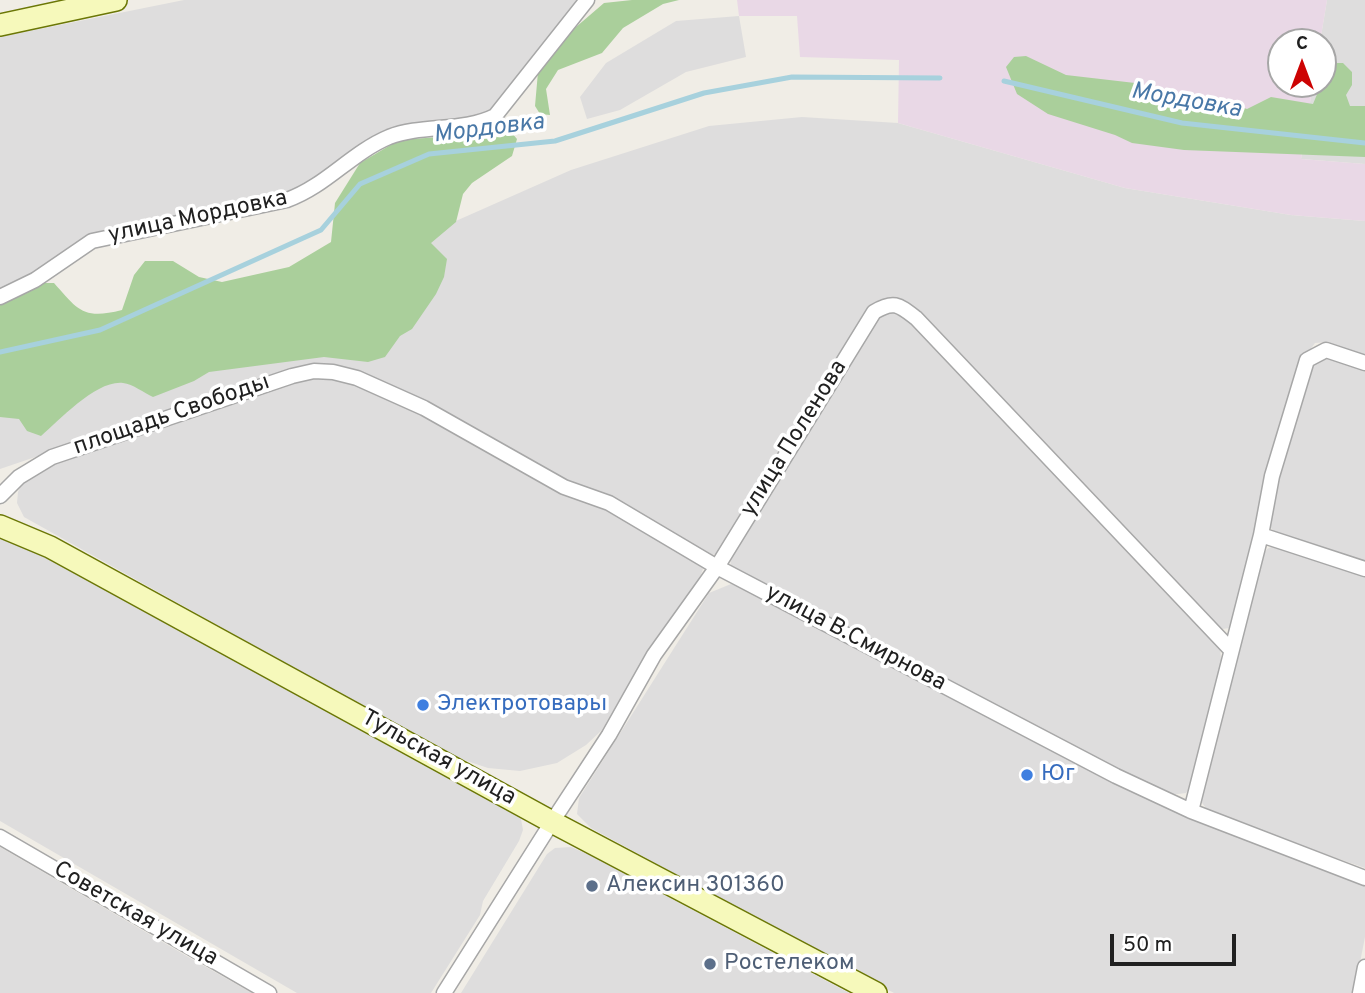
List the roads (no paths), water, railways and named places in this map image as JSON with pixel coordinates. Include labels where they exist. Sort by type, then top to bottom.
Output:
[{"type":"main road","points":[[0,24],[116,0]]},
{"type":"main road","name":"Тульская улица","points":[[0,526],[18,531],[50,547],[552,822],[876,993]]},
{"type":"street","name":"улица Мордовка","points":[[0,297],[35,280],[92,241],[287,200],[306,193],[359,152],[390,137],[429,128],[481,123],[495,116],[586,0]]},
{"type":"street","name":"улица Поленова","points":[[444,993],[609,735],[654,655],[717,567],[874,312],[886,305],[899,305],[916,318],[1231,650]]},
{"type":"street","points":[[1191,811],[1261,535],[1272,476],[1307,360],[1326,350],[1365,363]]},
{"type":"street","name":"площадь Свободы","points":[[0,496],[19,477],[52,457],[254,388],[314,370],[356,378]]},
{"type":"street","name":"улица В.Смирнова","points":[[356,378],[424,408],[564,487],[609,503],[717,567],[1116,776],[1191,811],[1365,878]]},
{"type":"street","points":[[1261,535],[1365,569]]},
{"type":"street","name":"Советская улица","points":[[0,837],[270,993]]},
{"type":"street","points":[[1360,993],[1365,967]]},
{"type":"waterway","name":"Мордовка","points":[[0,352],[100,330],[321,230],[360,184],[429,154],[555,141],[704,93],[792,77],[940,78]]},
{"type":"waterway","name":"Мордовка","points":[[1004,81],[1182,123],[1365,143]]},
{"type":"place","name":"Электротовары","points":[[423,705]]},
{"type":"place","name":"Юг","points":[[1027,775]]},
{"type":"place","name":"Алексин 301360","points":[[592,886]]},
{"type":"place","name":"Ростелеком","points":[[710,964]]}]
